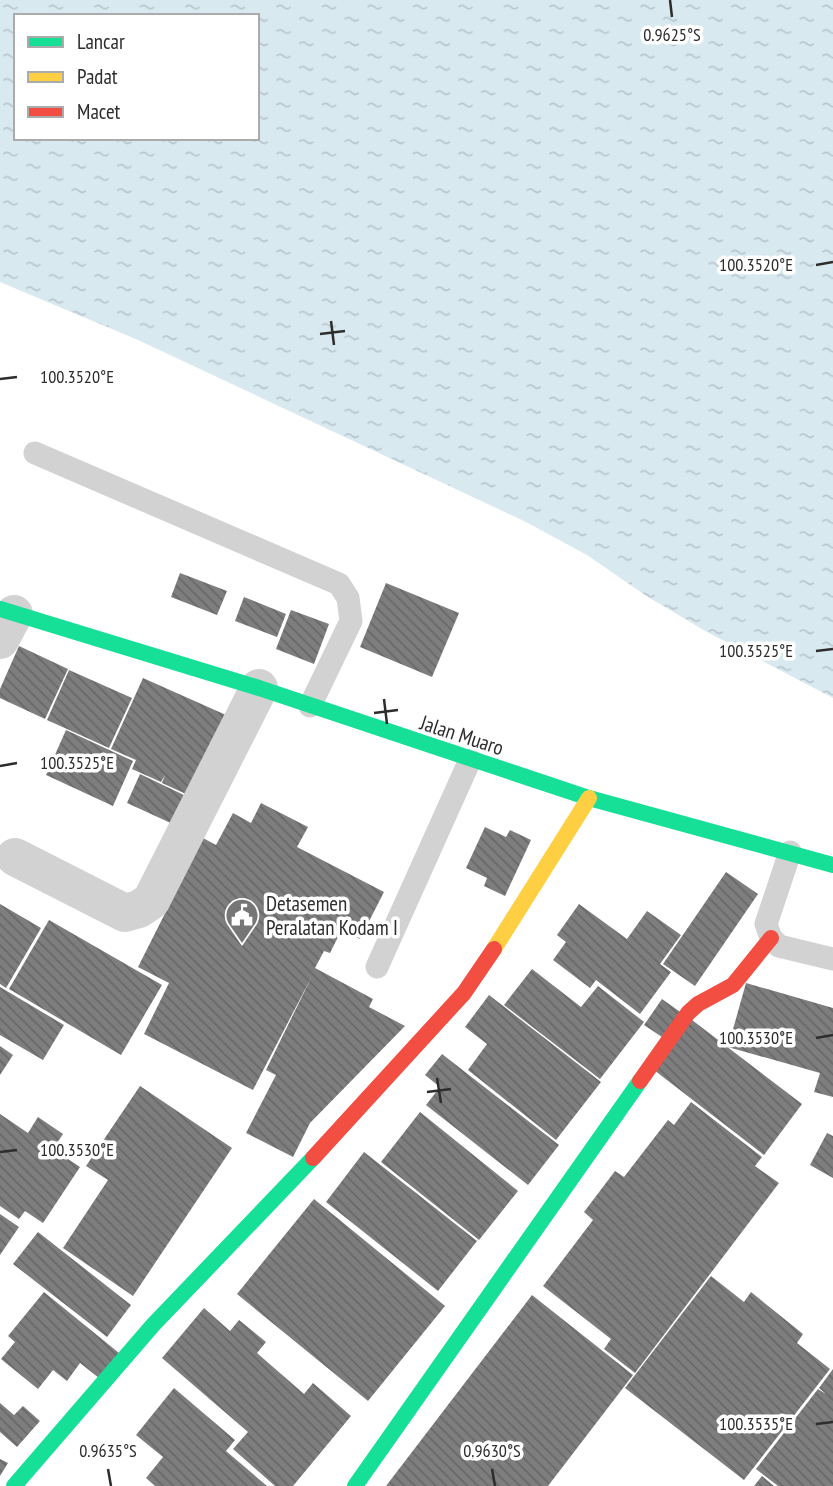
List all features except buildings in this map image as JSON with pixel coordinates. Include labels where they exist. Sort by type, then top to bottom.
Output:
[{"type":"street","name":"Jalan Muaro","points":[[5,621],[259,688],[589,798],[833,865]]},
{"type":"street","points":[[15,857],[125,913],[150,901],[259,688]]},
{"type":"street","points":[[14,1486],[153,1325],[359,1110],[464,993],[512,924],[589,798]]},
{"type":"street","points":[[355,1486],[688,1013],[703,999],[724,992],[733,984],[771,938]]},
{"type":"lane","points":[[35,453],[340,584],[348,598],[351,621],[310,706]]},
{"type":"lane","points":[[377,967],[470,760]]},
{"type":"lane","points":[[790,852],[766,924],[771,938],[779,946],[833,959]]},
{"type":"water","points":[[0,0],[833,0],[833,698],[707,632],[648,597],[587,555],[526,522],[138,340],[0,282]]},
{"type":"traffic: fast","points":[[0,609],[259,688],[589,798],[833,865]]},
{"type":"traffic: fast","points":[[355,1486],[640,1081]]},
{"type":"traffic: fast","points":[[14,1486],[153,1325],[313,1158]]},
{"type":"traffic: slow","points":[[494,949],[589,798]]},
{"type":"traffic: jam","points":[[640,1081],[688,1013],[698,1004],[733,985],[771,938]]},
{"type":"traffic: jam","points":[[313,1158],[464,993],[494,949]]},
{"type":"place","name":"Detasemen Peralatan Kodam I","points":[[242,945]]}]
